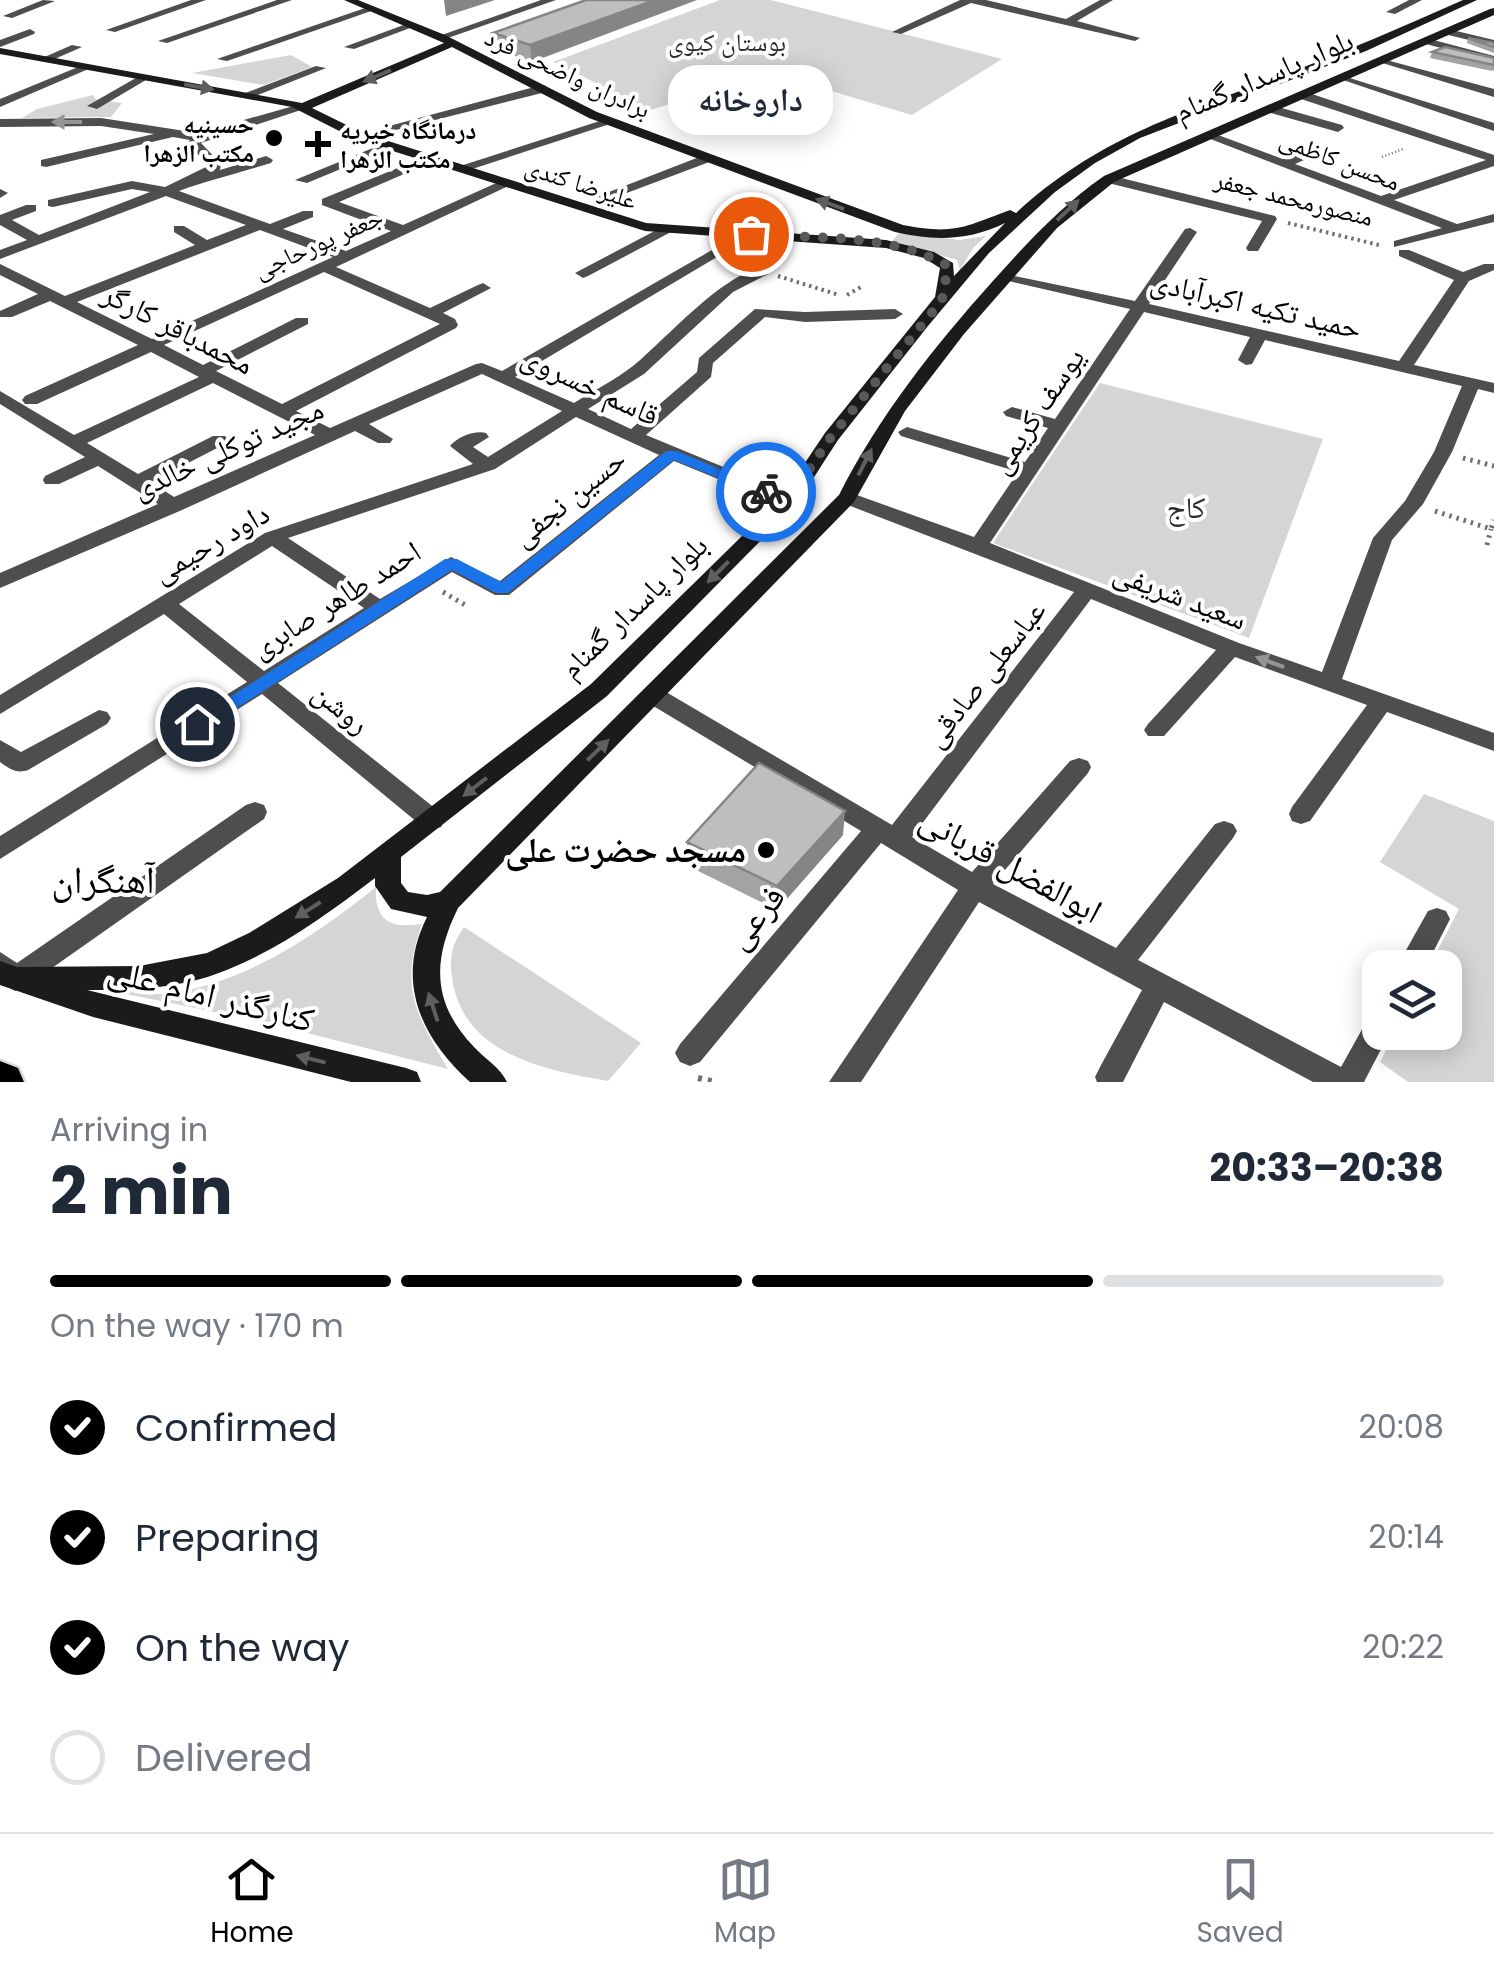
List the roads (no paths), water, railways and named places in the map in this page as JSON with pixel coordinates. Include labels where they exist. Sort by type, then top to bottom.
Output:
[{"type":"main road","name":"برادران واضحی فرد","points":[[349,0],[447,40],[610,122],[922,234],[972,233],[991,227],[1050,189]]},
{"type":"main road","name":"بلوار پاسدار گمنام","points":[[5,972],[140,978],[211,964],[259,941],[348,885],[599,690],[788,501],[831,437],[942,300],[984,250],[1050,189],[1090,160],[1136,135],[1362,49],[1469,0]]},
{"type":"main road","name":"بلوار پاسدار گمنام","points":[[492,1082],[462,1060],[437,1021],[425,982],[428,945],[448,901],[847,498],[867,455],[919,377],[1036,240],[1109,179],[1494,12]]},
{"type":"main road","points":[[301,108],[447,40]]},
{"type":"main road","name":"علیرضا کندی","points":[[0,48],[301,108],[333,126],[390,146],[645,227],[866,242],[929,255],[948,266],[942,300]]},
{"type":"main road","points":[[866,242],[887,233],[880,222]]},
{"type":"main road","points":[[388,854],[388,886],[400,902],[427,906],[448,901]]},
{"type":"main road","name":"کنارگذر امام علی","points":[[5,972],[94,1005],[406,1082]]},
{"type":"main road","points":[[0,1066],[24,1082]]},
{"type":"street","points":[[111,30],[202,0]]},
{"type":"street","points":[[163,41],[287,0]]},
{"type":"street","points":[[447,40],[551,0]]},
{"type":"street","points":[[896,32],[971,0],[1135,38]]},
{"type":"street","points":[[1067,22],[1108,0]]},
{"type":"street","points":[[1392,12],[1417,0]]},
{"type":"street","points":[[4,16],[50,1]]},
{"type":"street","points":[[223,60],[372,9]]},
{"type":"street","points":[[4,16],[37,20]]},
{"type":"street","points":[[350,47],[412,25]]},
{"type":"street","points":[[1454,29],[1494,34]]},
{"type":"street","points":[[1454,29],[1494,43]]},
{"type":"street","points":[[0,48],[30,32]]},
{"type":"street","points":[[1426,42],[1494,59]]},
{"type":"street","points":[[46,59],[76,47]]},
{"type":"street","points":[[1384,60],[1494,93]]},
{"type":"street","points":[[0,104],[87,66]]},
{"type":"street","points":[[246,95],[320,68]]},
{"type":"street","points":[[93,106],[145,77]]},
{"type":"street","points":[[1344,77],[1494,126]]},
{"type":"street","points":[[384,129],[542,89]]},
{"type":"street","points":[[1437,107],[1466,95]]},
{"type":"street","points":[[1302,96],[1494,160]]},
{"type":"street","points":[[0,123],[101,122],[182,131],[198,137],[301,108]]},
{"type":"street","points":[[1271,109],[1338,128]]},
{"type":"street","points":[[1428,137],[1478,121]]},
{"type":"street","points":[[461,168],[610,122]]},
{"type":"street","points":[[46,163],[182,131]]},
{"type":"street","name":"محسن کاظمی","points":[[1206,135],[1458,229]]},
{"type":"street","points":[[0,255],[200,177],[216,167],[194,143],[198,137]]},
{"type":"street","points":[[117,146],[135,157]]},
{"type":"street","points":[[302,180],[390,146]]},
{"type":"street","points":[[40,149],[63,159]]},
{"type":"street","points":[[1285,163],[1317,149]]},
{"type":"street","points":[[603,196],[707,158]]},
{"type":"street","points":[[402,230],[327,202],[432,159]]},
{"type":"street","points":[[200,177],[266,160]]},
{"type":"street","points":[[1382,200],[1494,160]]},
{"type":"street","name":"منصورمحمد جعفر","points":[[1109,179],[1270,218],[1253,248]]},
{"type":"street","name":"جعفر پورحاجی","points":[[0,421],[146,345],[508,183]]},
{"type":"street","points":[[53,204],[132,185],[165,191],[345,256]]},
{"type":"street","points":[[0,219],[31,208]]},
{"type":"street","points":[[713,232],[740,209]]},
{"type":"street","points":[[6,314],[308,214]]},
{"type":"street","points":[[1458,229],[1494,218]]},
{"type":"street","points":[[0,219],[38,240]]},
{"type":"street","points":[[179,229],[206,246]]},
{"type":"street","points":[[583,273],[666,229]]},
{"type":"street","name":"منصورمحمد جعفر","points":[[1458,229],[1402,249],[1463,278]]},
{"type":"street","name":"یوسف کریمی","points":[[978,546],[1190,232]]},
{"type":"street","points":[[503,377],[712,254]]},
{"type":"street","points":[[282,412],[450,324],[322,266]]},
{"type":"street","points":[[1404,367],[1463,278],[1489,266]]},
{"type":"street","name":"محمدباقر کارگر","points":[[0,269],[331,436]]},
{"type":"street","name":"داود رحیمی","points":[[0,706],[272,538],[488,465],[638,370],[728,289],[763,271]]},
{"type":"street","name":"حمید تکیه اکبرآبادی","points":[[1005,276],[1494,388]]},
{"type":"street","points":[[429,314],[484,288]]},
{"type":"street","points":[[633,436],[705,373],[705,362],[761,312],[805,317],[895,314]]},
{"type":"street","points":[[74,442],[206,375],[302,320]]},
{"type":"street","points":[[1246,360],[1260,334]]},
{"type":"street","name":"قاسم خسروی","points":[[479,368],[788,501]]},
{"type":"street","name":"مجید توکلی خالدی","points":[[0,581],[479,368]]},
{"type":"street","points":[[1329,684],[1383,538],[1413,504],[1444,452],[1472,383]]},
{"type":"street","points":[[0,396],[27,406],[74,442],[175,506]]},
{"type":"street","points":[[1012,412],[1060,426]]},
{"type":"street","points":[[357,425],[384,439]]},
{"type":"street","points":[[907,432],[1030,470]]},
{"type":"street","points":[[480,437],[459,446],[488,465]]},
{"type":"street","points":[[137,482],[219,440]]},
{"type":"street","name":"حسین نجفی","points":[[451,563],[502,590],[672,454]]},
{"type":"street","points":[[52,480],[99,458]]},
{"type":"street","name":"سعید شریفی","points":[[847,498],[1232,648],[1494,742]]},
{"type":"street","points":[[272,538],[379,608]]},
{"type":"street","name":"احمد طاهر صابری","points":[[0,849],[451,563]]},
{"type":"street","name":"عباسعلی صادقی","points":[[886,835],[1086,591]]},
{"type":"street","name":"روشن","points":[[166,604],[432,820]]},
{"type":"street","points":[[1156,730],[1232,648]]},
{"type":"street","name":"ابوالفضل قربانی","points":[[653,695],[975,887],[1118,966],[1345,1082]]},
{"type":"street","points":[[1301,814],[1381,702]]},
{"type":"street","points":[[10,757],[99,718]]},
{"type":"street","points":[[844,1082],[975,887],[1079,767]]},
{"type":"street","points":[[5,972],[255,812]]},
{"type":"street","points":[[1118,966],[1224,830]]},
{"type":"street","name":"فرعی","points":[[690,1053],[886,835]]},
{"type":"street","points":[[1420,950],[1436,920]]},
{"type":"street","points":[[1110,1077],[1158,986]]},
{"type":"street","points":[[1345,1082],[1364,1050]]},
{"type":"place","name":"حسینیه مکتب الزهرا","points":[[274,138]]},
{"type":"place","name":"درمانگاه خیریه مکتب الزهرا","points":[[318,144]]},
{"type":"place","name":"داروخانه","points":[[751,234]]},
{"type":"place","name":"مسجد حضرت علی","points":[[766,850]]},
{"type":"district","name":"آهنگران","points":[[103,880]]},
{"type":"park label","name":"بوستان کیوی","points":[[727,42]]},
{"type":"park label","name":"کاج","points":[[1186,508]]}]
